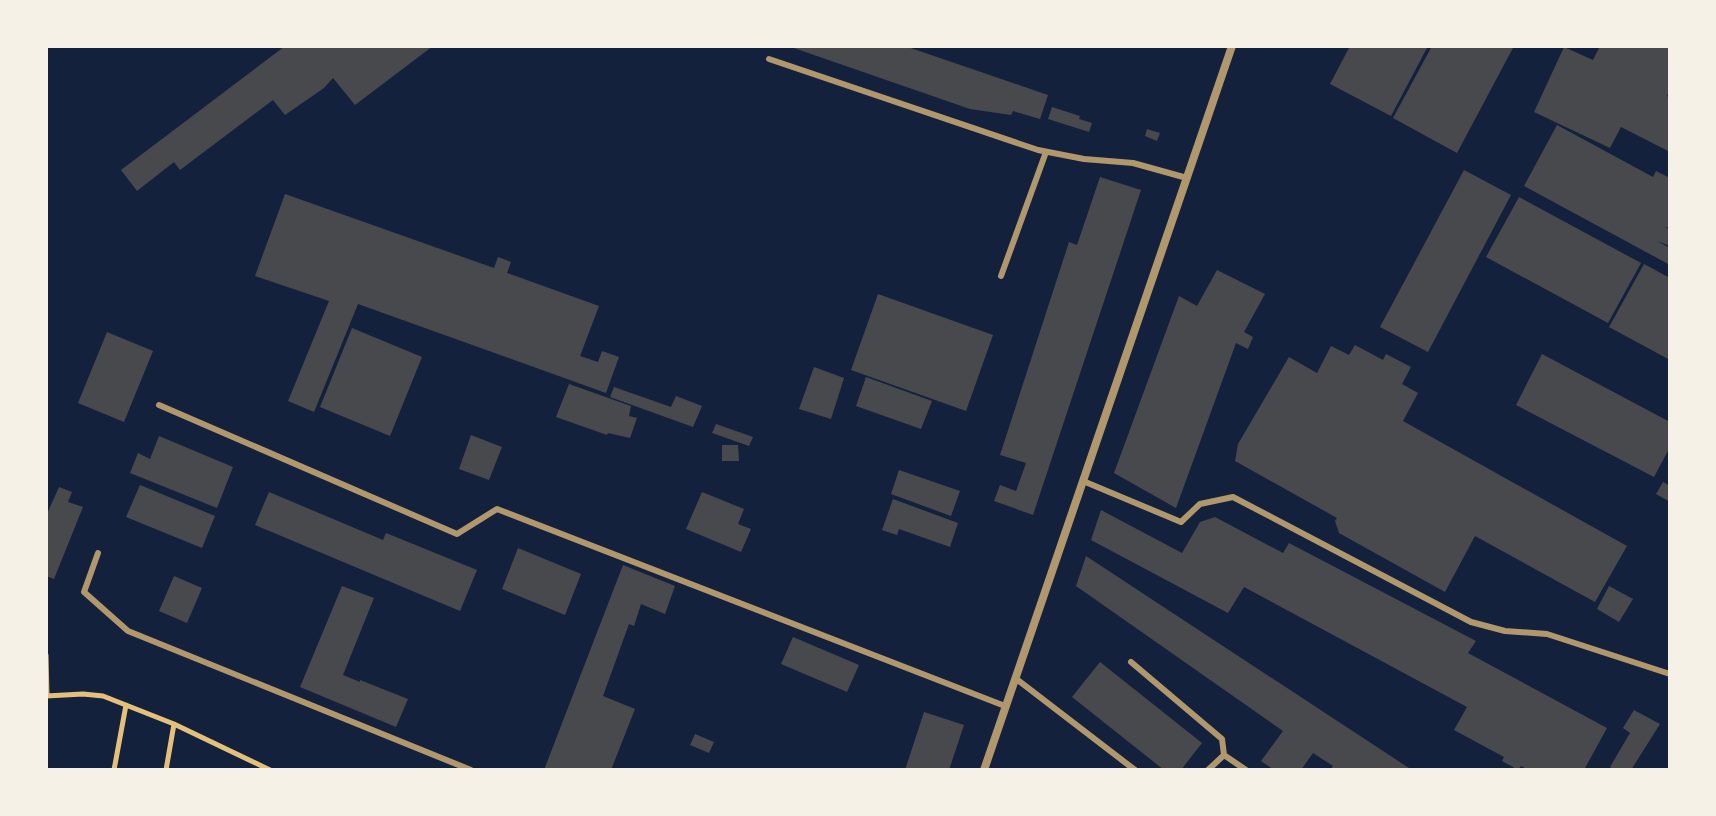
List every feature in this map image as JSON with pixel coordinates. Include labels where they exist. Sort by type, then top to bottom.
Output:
[{"type":"street","points":[[984,770],[1232,46]]},
{"type":"lane","points":[[769,59],[1046,152],[1133,163],[1187,178]]},
{"type":"lane","points":[[1001,276],[1046,152]]},
{"type":"lane","points":[[159,405],[457,534],[497,509],[1005,706]]},
{"type":"lane","points":[[1083,481],[1181,522],[1200,504],[1233,497],[1471,622],[1505,631],[1547,634],[1670,674]]},
{"type":"lane","points":[[98,553],[84,592],[128,631],[471,770]]},
{"type":"lane","points":[[1131,662],[1222,739],[1224,755],[1246,770]]},
{"type":"lane","points":[[1015,678],[1135,770]]},
{"type":"lane","points":[[1208,770],[1224,755]]},
{"type":"path","points":[[46,655],[47,696],[103,696],[174,724],[270,770]]},
{"type":"path","points":[[114,770],[126,705]]},
{"type":"path","points":[[166,770],[174,724]]},
{"type":"building","points":[[285,46],[433,46],[355,105],[333,78],[324,88],[285,115],[273,100],[180,170],[174,162],[137,191],[121,170]]},
{"type":"building","points":[[788,46],[905,46],[1048,95],[1040,119],[1013,111],[1011,115],[970,109]]},
{"type":"building","points":[[1350,46],[1428,46],[1391,116],[1330,84]]},
{"type":"building","points":[[1432,46],[1514,46],[1457,153],[1393,118]]},
{"type":"building","points":[[1600,46],[1670,46],[1670,90],[1667,96],[1670,98],[1670,152],[1621,127],[1610,148],[1534,112],[1564,47],[1593,60]]},
{"type":"building","points":[[1052,107],[1092,123],[1089,132],[1048,119]]},
{"type":"building","points":[[1557,125],[1653,177],[1656,171],[1670,178],[1670,228],[1665,227],[1670,230],[1670,246],[1657,241],[1670,248],[1670,265],[1524,186]]},
{"type":"building","points":[[1147,129],[1160,133],[1157,141],[1145,136]]},
{"type":"building","points":[[1464,170],[1511,195],[1428,352],[1380,327]]},
{"type":"building","points":[[1100,177],[1141,190],[1033,515],[994,501],[1000,485],[1016,491],[1026,463],[1000,455],[1069,242],[1077,245]]},
{"type":"building","points":[[285,194],[494,268],[498,257],[511,262],[507,273],[599,306],[580,356],[598,362],[602,351],[619,357],[606,393],[358,304],[314,412],[288,401],[329,301],[255,276]]},
{"type":"building","points":[[1519,197],[1641,263],[1608,323],[1486,257]]},
{"type":"building","points":[[1644,264],[1670,278],[1670,360],[1609,327]]},
{"type":"building","points":[[1217,270],[1265,294],[1244,332],[1253,337],[1248,349],[1236,343],[1176,508],[1114,473],[1179,296],[1197,306]]},
{"type":"building","points":[[878,294],[993,335],[966,411],[851,370]]},
{"type":"building","points":[[352,328],[422,357],[390,436],[320,407]]},
{"type":"building","points":[[107,332],[153,351],[124,422],[78,403]]},
{"type":"building","points":[[1355,345],[1383,360],[1386,354],[1411,367],[1402,384],[1418,393],[1403,421],[1627,546],[1595,602],[1475,536],[1445,592],[1339,533],[1337,518],[1235,461],[1238,444],[1289,357],[1317,373],[1331,346],[1349,355]]},
{"type":"building","points":[[1542,354],[1670,422],[1670,447],[1654,477],[1516,405]]},
{"type":"building","points":[[814,367],[844,378],[831,419],[799,409]]},
{"type":"building","points":[[866,377],[932,401],[921,429],[856,406]]},
{"type":"building","points":[[569,384],[631,406],[629,416],[637,418],[630,438],[607,435],[556,417]]},
{"type":"building","points":[[614,387],[671,407],[676,396],[702,406],[693,427],[610,397]]},
{"type":"building","points":[[716,424],[753,437],[749,446],[712,433]]},
{"type":"building","points":[[471,435],[502,447],[489,480],[459,469]]},
{"type":"building","points":[[159,436],[233,467],[217,508],[130,473],[138,453],[150,459]]},
{"type":"building","points":[[722,445],[738,445],[739,461],[722,461]]},
{"type":"building","points":[[899,470],[960,491],[951,516],[891,494]]},
{"type":"building","points":[[1663,482],[1670,486],[1670,502],[1656,494]]},
{"type":"building","points":[[140,485],[215,516],[202,548],[126,517]]},
{"type":"building","points":[[59,487],[72,492],[68,502],[83,507],[54,579],[46,576],[46,516]]},
{"type":"building","points":[[269,492],[383,540],[386,533],[477,570],[460,611],[255,525]]},
{"type":"building","points":[[702,492],[744,509],[738,524],[751,529],[741,552],[686,529]]},
{"type":"building","points":[[893,499],[958,523],[950,547],[899,529],[897,535],[882,530]]},
{"type":"building","points":[[1101,510],[1182,553],[1200,522],[1215,517],[1283,553],[1289,543],[1476,641],[1468,653],[1607,728],[1584,770],[1529,770],[1521,766],[1518,770],[1502,761],[1504,757],[1454,730],[1467,707],[1244,587],[1228,613],[1091,540]]},
{"type":"building","points":[[518,548],[581,574],[565,615],[502,589]]},
{"type":"building","points":[[1086,556],[1412,770],[1330,770],[1333,766],[1313,753],[1301,770],[1274,770],[1261,761],[1283,731],[1076,586]]},
{"type":"building","points":[[623,565],[675,586],[665,614],[641,604],[634,626],[629,624],[603,696],[635,709],[611,770],[544,770]]},
{"type":"building","points":[[174,576],[202,588],[187,623],[159,611]]},
{"type":"building","points":[[342,586],[374,598],[343,675],[408,699],[396,727],[300,687]]},
{"type":"building","points":[[1609,586],[1633,599],[1619,622],[1597,609]]},
{"type":"building","points":[[793,637],[859,665],[847,692],[781,664]]},
{"type":"building","points":[[1100,662],[1202,743],[1181,770],[1164,770],[1072,697]]},
{"type":"building","points":[[1634,710],[1660,724],[1631,770],[1614,770],[1610,767],[1630,733],[1623,728]]},
{"type":"building","points":[[924,712],[964,725],[949,770],[905,770]]},
{"type":"building","points":[[695,734],[714,742],[709,753],[690,745]]}]
